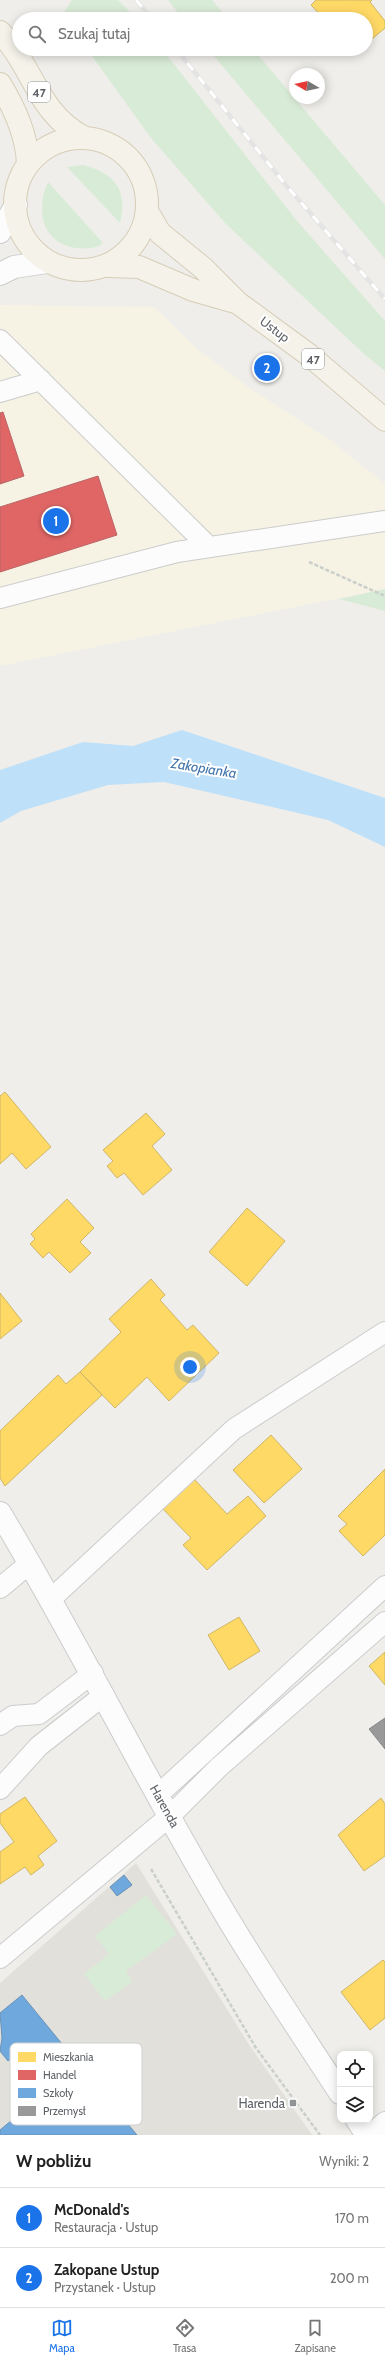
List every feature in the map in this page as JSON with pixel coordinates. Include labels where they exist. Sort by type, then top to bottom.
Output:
[{"type":"main road","name":"47","points":[[0,32],[12,48]]},
{"type":"main road","name":"47","points":[[18,56],[53,115],[68,129],[83,137],[113,146],[135,165],[145,188],[145,221],[136,240],[121,257],[109,266],[83,271],[56,266],[47,262],[30,248],[22,236],[17,219],[16,205],[20,181],[28,164],[37,154],[54,143],[83,137]]},
{"type":"main road","name":"47","points":[[0,84],[14,109],[26,138],[28,164]]},
{"type":"main road","name":"Ustup","points":[[146,211],[160,233],[203,268],[238,303],[309,355],[385,420]]},
{"type":"main road","name":"Ustup","points":[[109,266],[139,267],[193,290],[238,303]]},
{"type":"street","points":[[0,232],[16,205]]},
{"type":"street","points":[[0,274],[14,267],[47,262]]},
{"type":"street","name":"Harenda","points":[[0,1513],[93,1673],[158,1795],[230,1922],[337,2088]]},
{"type":"street","points":[[359,2123],[368,2135]]},
{"type":"lane","points":[[0,340],[209,546]]},
{"type":"lane","points":[[0,392],[41,380]]},
{"type":"lane","points":[[0,598],[177,552],[209,546],[385,521]]},
{"type":"lane","points":[[51,1599],[234,1430],[385,1332]]},
{"type":"lane","points":[[0,1588],[30,1563]]},
{"type":"lane","points":[[158,1795],[385,1586]]},
{"type":"lane","points":[[0,1958],[132,1846],[170,1816],[219,1767],[385,1622]]},
{"type":"lane","points":[[0,1725],[13,1716],[39,1714],[93,1673]]},
{"type":"lane","points":[[0,1789],[39,1746],[104,1695]]},
{"type":"lane","points":[[368,2135],[385,2122]]},
{"type":"path","points":[[283,536],[305,560],[385,596]]},
{"type":"path","points":[[132,1846],[144,1857],[256,2048],[320,2135]]},
{"type":"shaded area","points":[[0,305],[154,307],[198,350],[254,391],[330,440],[385,484],[385,589],[0,666]]},
{"type":"shaded area","points":[[136,1863],[248,2043],[312,2135],[0,2135],[0,1983]]},
{"type":"green space","points":[[72,0],[118,0],[130,12],[64,12]]},
{"type":"green space","points":[[168,0],[212,0],[222,12],[177,12]]},
{"type":"green space","points":[[92,56],[167,56],[297,221],[385,321],[385,371],[364,354],[225,223],[151,138]]},
{"type":"green space","points":[[214,56],[259,56],[289,92],[289,104],[300,104],[385,205],[385,259]]},
{"type":"green space","points":[[83,165],[94,168],[103,173],[111,178],[116,185],[120,192],[122,201],[120,223],[67,167]]},
{"type":"green space","points":[[48,182],[103,243],[91,248],[77,248],[65,245],[56,240],[49,233],[44,224],[42,214],[44,193]]},
{"type":"green space","points":[[385,589],[385,611],[339,599]]},
{"type":"green space","points":[[146,1895],[177,1934],[126,1971],[132,1982],[105,2001],[84,1974],[109,1954],[95,1936]]},
{"type":"water","name":"Zakopianka","points":[[182,730],[385,798],[385,847],[328,820],[164,782],[108,785],[21,811],[0,823],[0,770],[83,742],[133,746]]},
{"type":"building: Mieszkania","points":[[316,0],[372,0],[370,2],[385,21],[385,28],[373,38],[373,12],[318,12],[311,5]]},
{"type":"building: Mieszkania","points":[[5,1092],[51,1147],[26,1169],[12,1153],[0,1164],[0,1096]]},
{"type":"building: Mieszkania","points":[[146,1113],[165,1134],[152,1146],[172,1170],[143,1195],[124,1173],[117,1178],[107,1166],[113,1161],[103,1150]]},
{"type":"building: Mieszkania","points":[[67,1199],[94,1228],[80,1242],[91,1253],[70,1273],[49,1252],[43,1258],[30,1244],[35,1239],[31,1234]]},
{"type":"building: Mieszkania","points":[[247,1208],[285,1241],[247,1286],[209,1252]]},
{"type":"building: Mieszkania","points":[[151,1279],[165,1295],[160,1300],[187,1330],[193,1325],[219,1353],[169,1401],[147,1377],[115,1408],[80,1372],[121,1332],[109,1319]]},
{"type":"building: Mieszkania","points":[[0,1293],[22,1321],[0,1339]]},
{"type":"building: Mieszkania","points":[[80,1372],[102,1395],[5,1486],[0,1478],[0,1431],[58,1375],[66,1384]]},
{"type":"building: Mieszkania","points":[[271,1435],[302,1469],[264,1503],[233,1470]]},
{"type":"building: Mieszkania","points":[[385,1469],[385,1535],[363,1556],[339,1531],[347,1524],[338,1516]]},
{"type":"building: Mieszkania","points":[[194,1479],[227,1514],[248,1496],[266,1516],[207,1570],[183,1545],[191,1538],[162,1508]]},
{"type":"building: Mieszkania","points":[[239,1617],[260,1651],[229,1670],[208,1635]]},
{"type":"building: Mieszkania","points":[[385,1652],[385,1685],[369,1666]]},
{"type":"building: Mieszkania","points":[[25,1797],[57,1841],[38,1856],[44,1865],[31,1875],[25,1867],[0,1884],[0,1852],[14,1842],[0,1823],[0,1814]]},
{"type":"building: Mieszkania","points":[[381,1798],[385,1804],[385,1856],[364,1871],[338,1835]]},
{"type":"building: Mieszkania","points":[[383,1960],[385,1962],[385,2018],[370,2030],[341,1992]]},
{"type":"building: Handel","points":[[3,412],[24,476],[0,484],[0,413]]},
{"type":"building: Handel","points":[[98,476],[117,535],[0,572],[0,507]]},
{"type":"building: Szkoły","points":[[124,1875],[132,1885],[117,1896],[110,1887]]},
{"type":"building: Szkoły","points":[[22,1995],[61,2043],[10,2043],[10,2059],[8,2061],[0,2051],[2,2038],[0,2013]]},
{"type":"building: Szkoły","points":[[10,2122],[10,2125],[129,2125],[137,2135],[0,2135],[0,2130]]},
{"type":"building: Przemysł","points":[[385,1718],[385,1749],[369,1729]]},
{"type":"railway","points":[[136,0],[146,12]]},
{"type":"railway","points":[[182,56],[285,184],[385,299]]},
{"type":"place","name":"Zakopane Ustup","points":[[267,368]]},
{"type":"place","name":"McDonald's","points":[[56,521]]},
{"type":"place","name":"Harenda","points":[[293,2103]]}]
